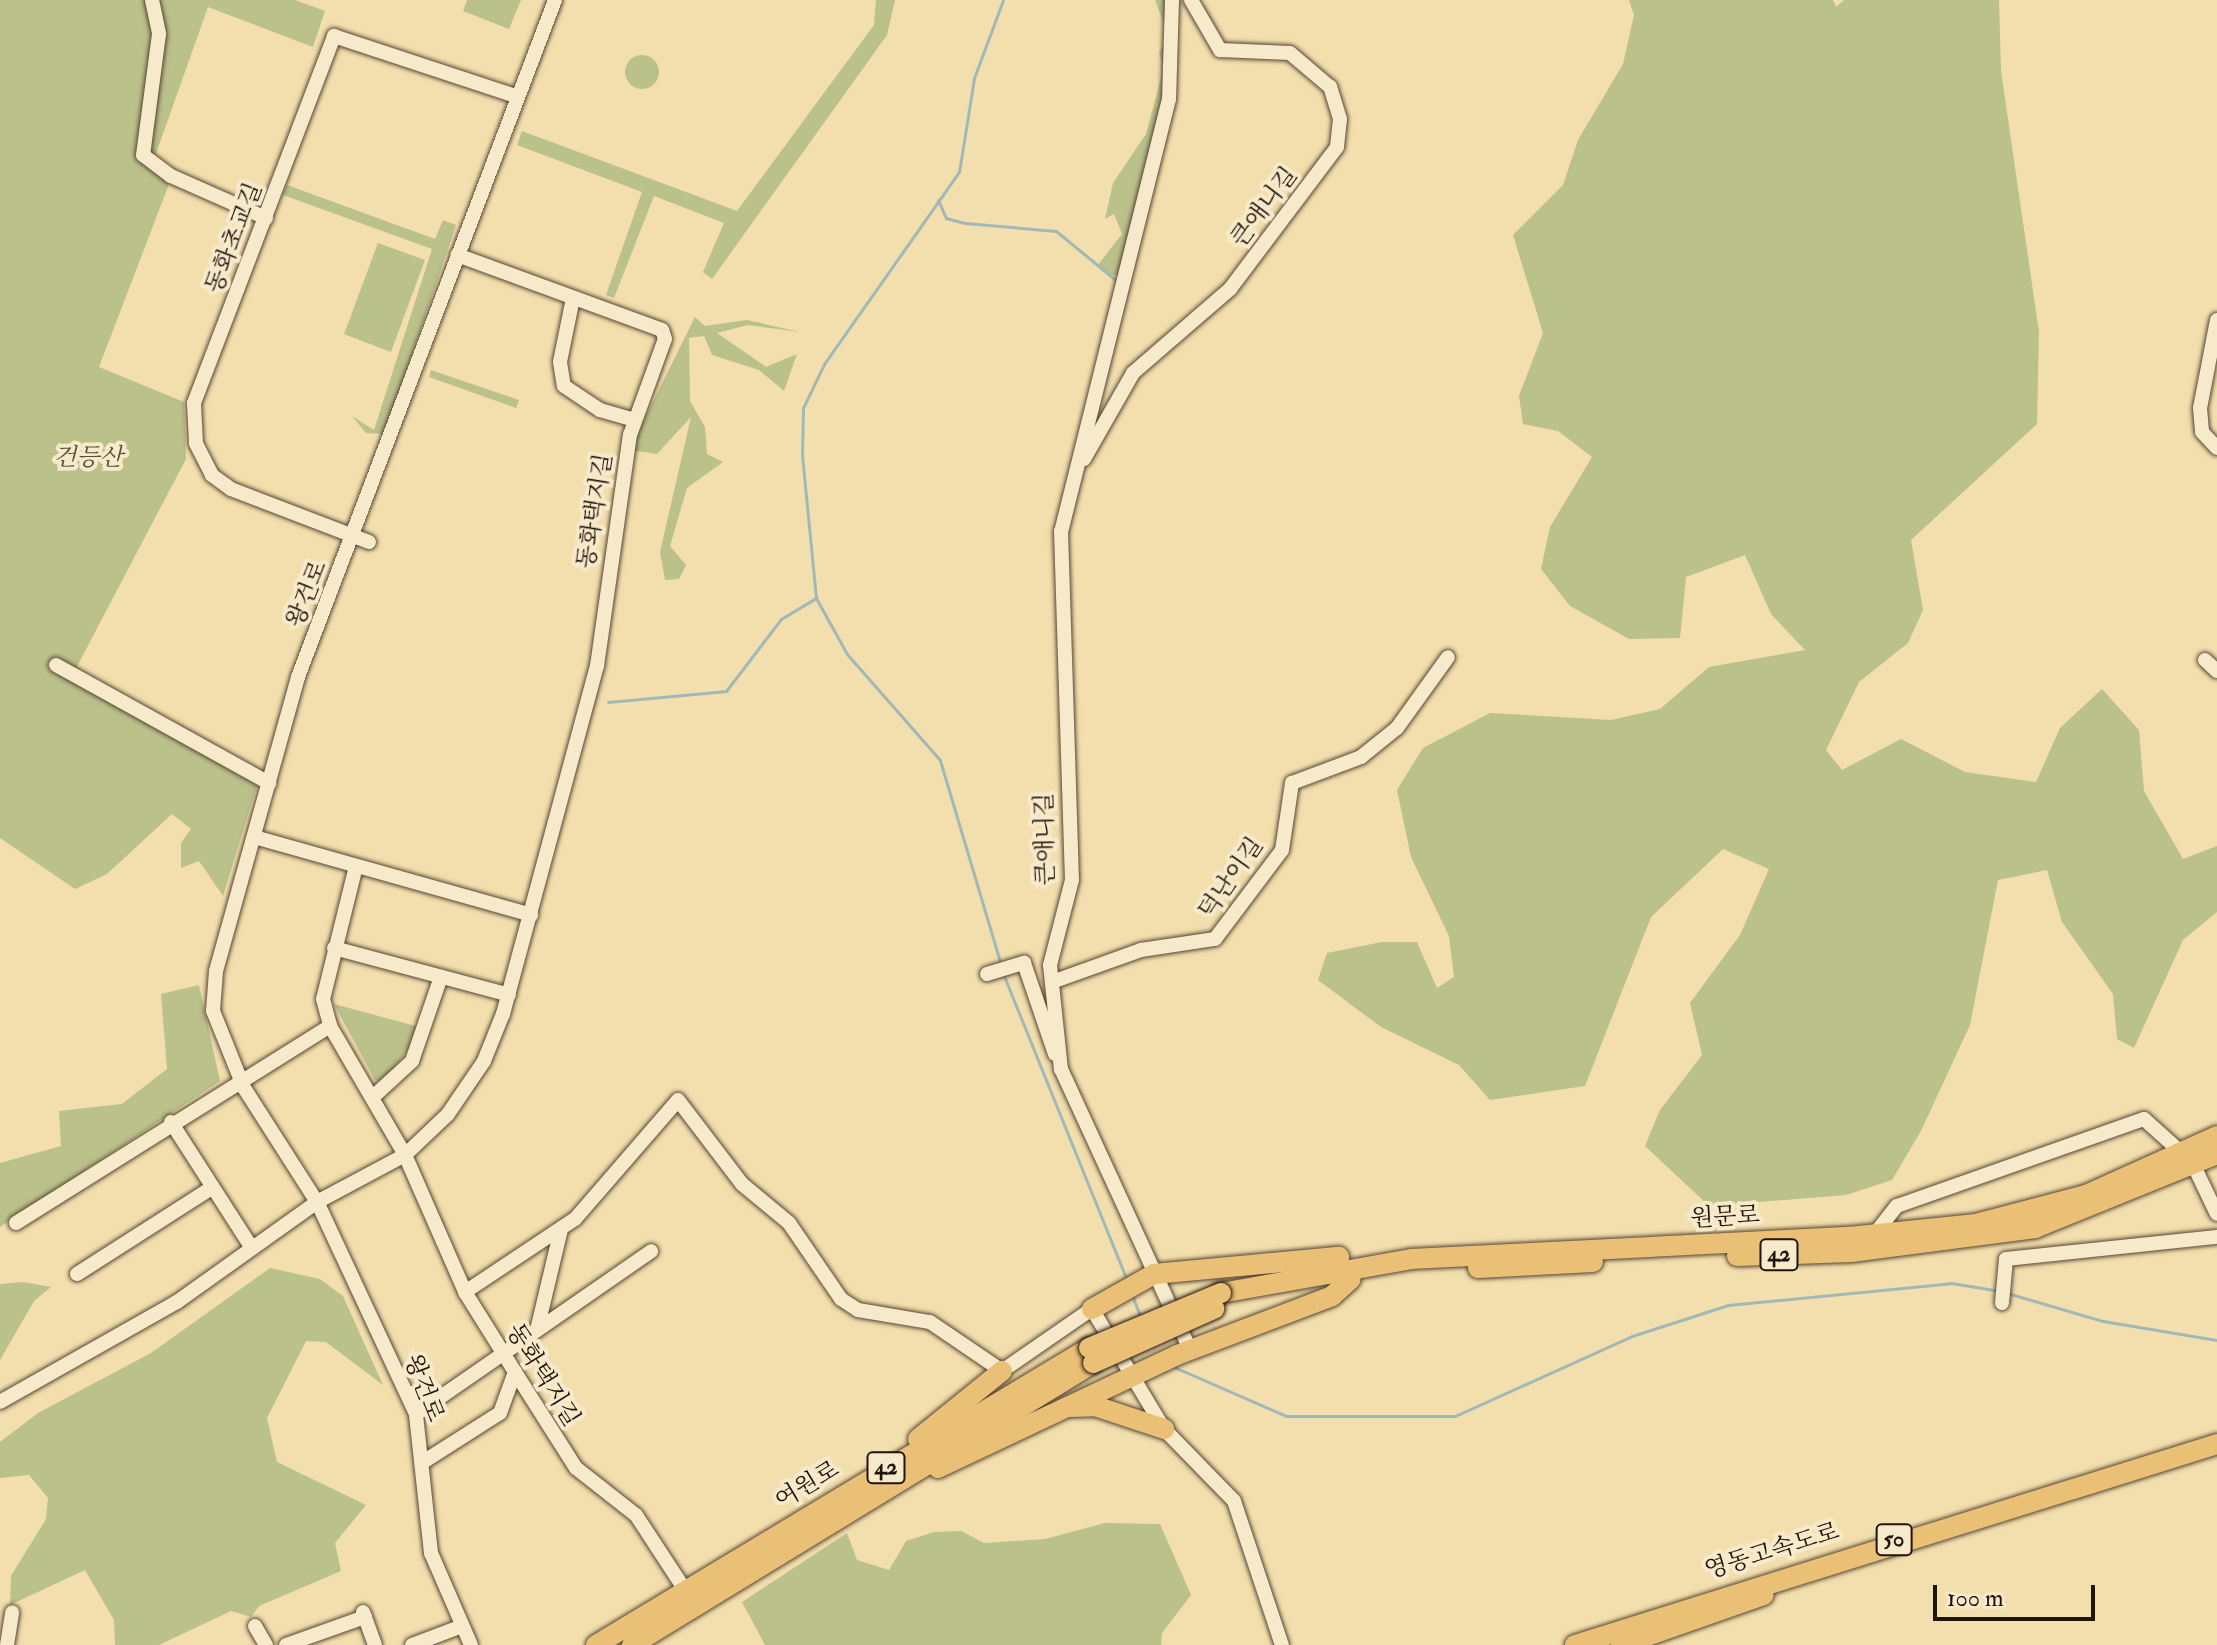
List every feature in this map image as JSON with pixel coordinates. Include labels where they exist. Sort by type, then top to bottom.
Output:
[{"type":"highway","name":"원문로","points":[[1223,1300],[1351,1279],[1980,1238],[2091,1210],[2189,1160],[2217,1136]]},
{"type":"highway","name":"원문로","points":[[1223,1300],[1411,1259],[1874,1235],[2033,1211],[2189,1160],[2217,1154]]},
{"type":"highway","points":[[1092,1309],[1112,1295],[1149,1277],[1273,1258],[1411,1259]]},
{"type":"highway","points":[[891,1474],[925,1474],[1183,1352],[1332,1296],[1351,1279]]},
{"type":"highway","name":"여원로","points":[[596,1645],[690,1597],[1091,1355],[1223,1300]]},
{"type":"highway","points":[[891,1474],[1002,1371]]},
{"type":"highway","points":[[1063,1407],[1095,1406],[1164,1429]]},
{"type":"highway","name":"영동고속도로","points":[[1575,1645],[2217,1444]]},
{"type":"highway","name":"영동고속도로","points":[[1621,1645],[1868,1561],[2217,1458]]},
{"type":"highway","name":"여원로","points":[[632,1645],[672,1620],[690,1597]]},
{"type":"highway","points":[[667,1643],[672,1620]]},
{"type":"street","points":[[152,0],[159,34],[143,155],[163,172],[266,218]]},
{"type":"street","name":"왕건로","points":[[471,1645],[431,1553],[416,1414],[317,1202],[240,1077],[213,1011],[216,971],[298,677],[361,540],[457,255],[515,96],[555,0]]},
{"type":"street","name":"큰애니길","points":[[1172,0],[1169,99],[1061,531],[1072,880],[1052,982],[1061,1069],[1183,1352]]},
{"type":"street","name":"큰애니길","points":[[1074,478],[1133,373],[1230,289],[1337,147],[1340,119],[1330,87],[1290,53],[1220,50],[1191,0]]},
{"type":"street","name":"동화초교길","points":[[361,540],[231,489],[212,475],[196,443],[194,403],[334,36],[515,96]]},
{"type":"street","name":"동화택지길","points":[[317,1202],[405,1155],[448,1114],[484,1061],[509,995],[597,666],[618,484],[635,420],[662,354],[662,330],[457,255]]},
{"type":"street","points":[[573,298],[560,362],[564,386],[600,410],[635,420]]},
{"type":"street","points":[[2217,320],[2200,408],[2202,432],[2217,448]]},
{"type":"street","name":"덕난이길","points":[[1052,982],[1141,950],[1215,939],[1282,850],[1292,783],[1361,757],[1397,728],[1448,657]]},
{"type":"street","points":[[2205,660],[2217,671]]},
{"type":"street","points":[[56,665],[269,783]]},
{"type":"street","points":[[254,837],[531,915]]},
{"type":"street","name":"동화택지길","points":[[356,866],[323,999],[330,1026],[374,1096],[405,1155],[465,1292],[515,1372],[576,1468],[636,1515],[690,1597]]},
{"type":"street","points":[[334,948],[509,995]]},
{"type":"street","points":[[989,973],[1024,963],[1061,1069]]},
{"type":"street","points":[[374,1096],[412,1061],[441,977]]},
{"type":"street","points":[[16,1223],[240,1077],[330,1026]]},
{"type":"street","points":[[465,1292],[561,1229],[678,1100],[742,1184],[789,1223],[841,1299],[858,1310],[930,1322],[1002,1371],[1092,1309],[1139,1372],[1164,1429],[1234,1501],[1282,1645]]},
{"type":"street","points":[[1874,1235],[1897,1206],[2144,1119],[2189,1160],[2217,1214]]},
{"type":"street","points":[[171,1122],[252,1248]]},
{"type":"street","points":[[77,1274],[213,1187]]},
{"type":"street","points":[[0,1402],[177,1302],[317,1202]]},
{"type":"street","points":[[537,1330],[561,1229]]},
{"type":"street","points":[[2002,1300],[2005,1266],[2018,1255],[2217,1237]]},
{"type":"street","points":[[416,1414],[651,1251]]},
{"type":"street","points":[[423,1462],[500,1413],[515,1372]]},
{"type":"street","points":[[7,1645],[12,1612]]},
{"type":"street","points":[[286,1645],[363,1613],[375,1645]]},
{"type":"street","points":[[255,1626],[266,1645]]},
{"type":"street","points":[[412,1645],[462,1626]]},
{"type":"green space","name":"건등산","points":[[0,0],[146,0],[155,30],[144,164],[169,184],[99,367],[184,402],[186,459],[73,674],[259,779],[223,896],[199,861],[181,868],[181,843],[191,829],[172,814],[107,874],[75,889],[0,838]]},
{"type":"green space","points":[[156,0],[295,0],[325,11],[313,47],[208,7],[153,162],[147,153],[164,23]]},
{"type":"green space","points":[[467,0],[521,0],[509,29],[463,11]]},
{"type":"green space","points":[[876,0],[895,0],[887,35],[712,279],[703,272],[724,223],[654,196],[614,298],[606,295],[642,192],[517,145],[522,131],[737,211],[874,25]]},
{"type":"green space","points":[[1155,0],[1172,0],[1163,104],[1119,275],[1112,275],[1097,266],[1122,234],[1114,214],[1105,219],[1113,183],[1146,134],[1164,67],[1159,53],[1168,34]]},
{"type":"green space","points":[[1629,0],[1833,0],[1836,7],[1844,0],[1999,0],[2001,71],[2039,332],[2037,424],[1911,540],[1923,610],[1908,643],[1859,682],[1826,750],[1842,770],[1901,739],[1965,772],[2036,782],[2060,728],[2102,689],[2139,730],[2144,791],[2183,859],[2217,846],[2217,912],[2183,940],[2134,1048],[2117,1039],[2113,994],[2062,922],[2047,870],[1998,880],[1970,1025],[1921,1131],[1892,1180],[1846,1195],[1709,1206],[1645,1146],[1660,1110],[1702,1055],[1690,1003],[1740,935],[1769,869],[1723,849],[1651,917],[1585,1086],[1490,1100],[1459,1065],[1381,1027],[1318,980],[1327,953],[1382,942],[1417,942],[1437,988],[1454,977],[1449,936],[1411,857],[1397,790],[1423,748],[1490,713],[1611,720],[1660,709],[1709,667],[1805,650],[1771,614],[1745,555],[1686,577],[1680,638],[1629,639],[1570,606],[1541,569],[1550,527],[1592,457],[1558,431],[1523,424],[1519,396],[1543,333],[1513,235],[1563,185],[1578,140],[1623,64],[1634,15]]},
{"type":"green space","points":[[642,55],[654,60],[659,72],[654,84],[642,89],[630,84],[625,72],[630,60]]},
{"type":"green space","points":[[287,185],[435,239],[443,220],[456,225],[385,434],[366,433],[352,416],[374,430],[432,249],[283,195]]},
{"type":"green space","points":[[378,243],[425,260],[391,352],[344,334]]},
{"type":"green space","points":[[695,317],[705,326],[747,320],[800,332],[748,325],[717,333],[766,367],[797,354],[784,391],[759,370],[712,355],[704,336],[689,338],[690,401],[705,427],[707,454],[723,462],[687,488],[670,546],[686,565],[679,579],[665,580],[660,552],[691,417],[657,454],[629,450]]},
{"type":"green space","points":[[431,370],[519,400],[516,408],[429,377]]},
{"type":"green space","points":[[199,985],[220,1081],[0,1227],[0,1163],[61,1146],[59,1111],[122,1104],[167,1069],[161,994]]},
{"type":"green space","points":[[334,1004],[423,1028],[384,1082],[375,1080]]},
{"type":"green space","points":[[270,1268],[320,1279],[343,1296],[383,1385],[326,1342],[306,1341],[267,1418],[277,1462],[366,1505],[335,1543],[341,1571],[259,1606],[251,1617],[231,1611],[159,1645],[115,1645],[114,1620],[85,1570],[10,1605],[11,1576],[46,1519],[48,1498],[29,1475],[0,1478],[0,1442],[38,1413],[151,1353]]},
{"type":"green space","points":[[23,1282],[51,1287],[34,1301],[0,1360],[0,1284]]},
{"type":"green space","points":[[1105,1523],[1160,1524],[1191,1595],[1162,1633],[1161,1645],[765,1645],[742,1602],[847,1533],[857,1560],[889,1570],[906,1541],[934,1532],[961,1531],[984,1543],[1045,1539]]},
{"type":"waterway","points":[[1001,965],[940,760],[847,654],[816,598],[802,456],[803,408],[824,364],[959,172],[974,78],[1003,0]]},
{"type":"waterway","points":[[938,200],[946,218],[965,223],[1056,231],[1118,282]]},
{"type":"waterway","points":[[608,702],[726,691],[781,619],[816,598]]},
{"type":"waterway","points":[[1004,976],[1127,1280]]},
{"type":"waterway","points":[[1174,1367],[1286,1416],[1455,1416],[1632,1336],[1728,1305],[1951,1283],[2000,1291]]},
{"type":"waterway","points":[[2007,1293],[2103,1321],[2217,1340]]},
{"type":"waterway","points":[[1132,1295],[1141,1318]]}]
